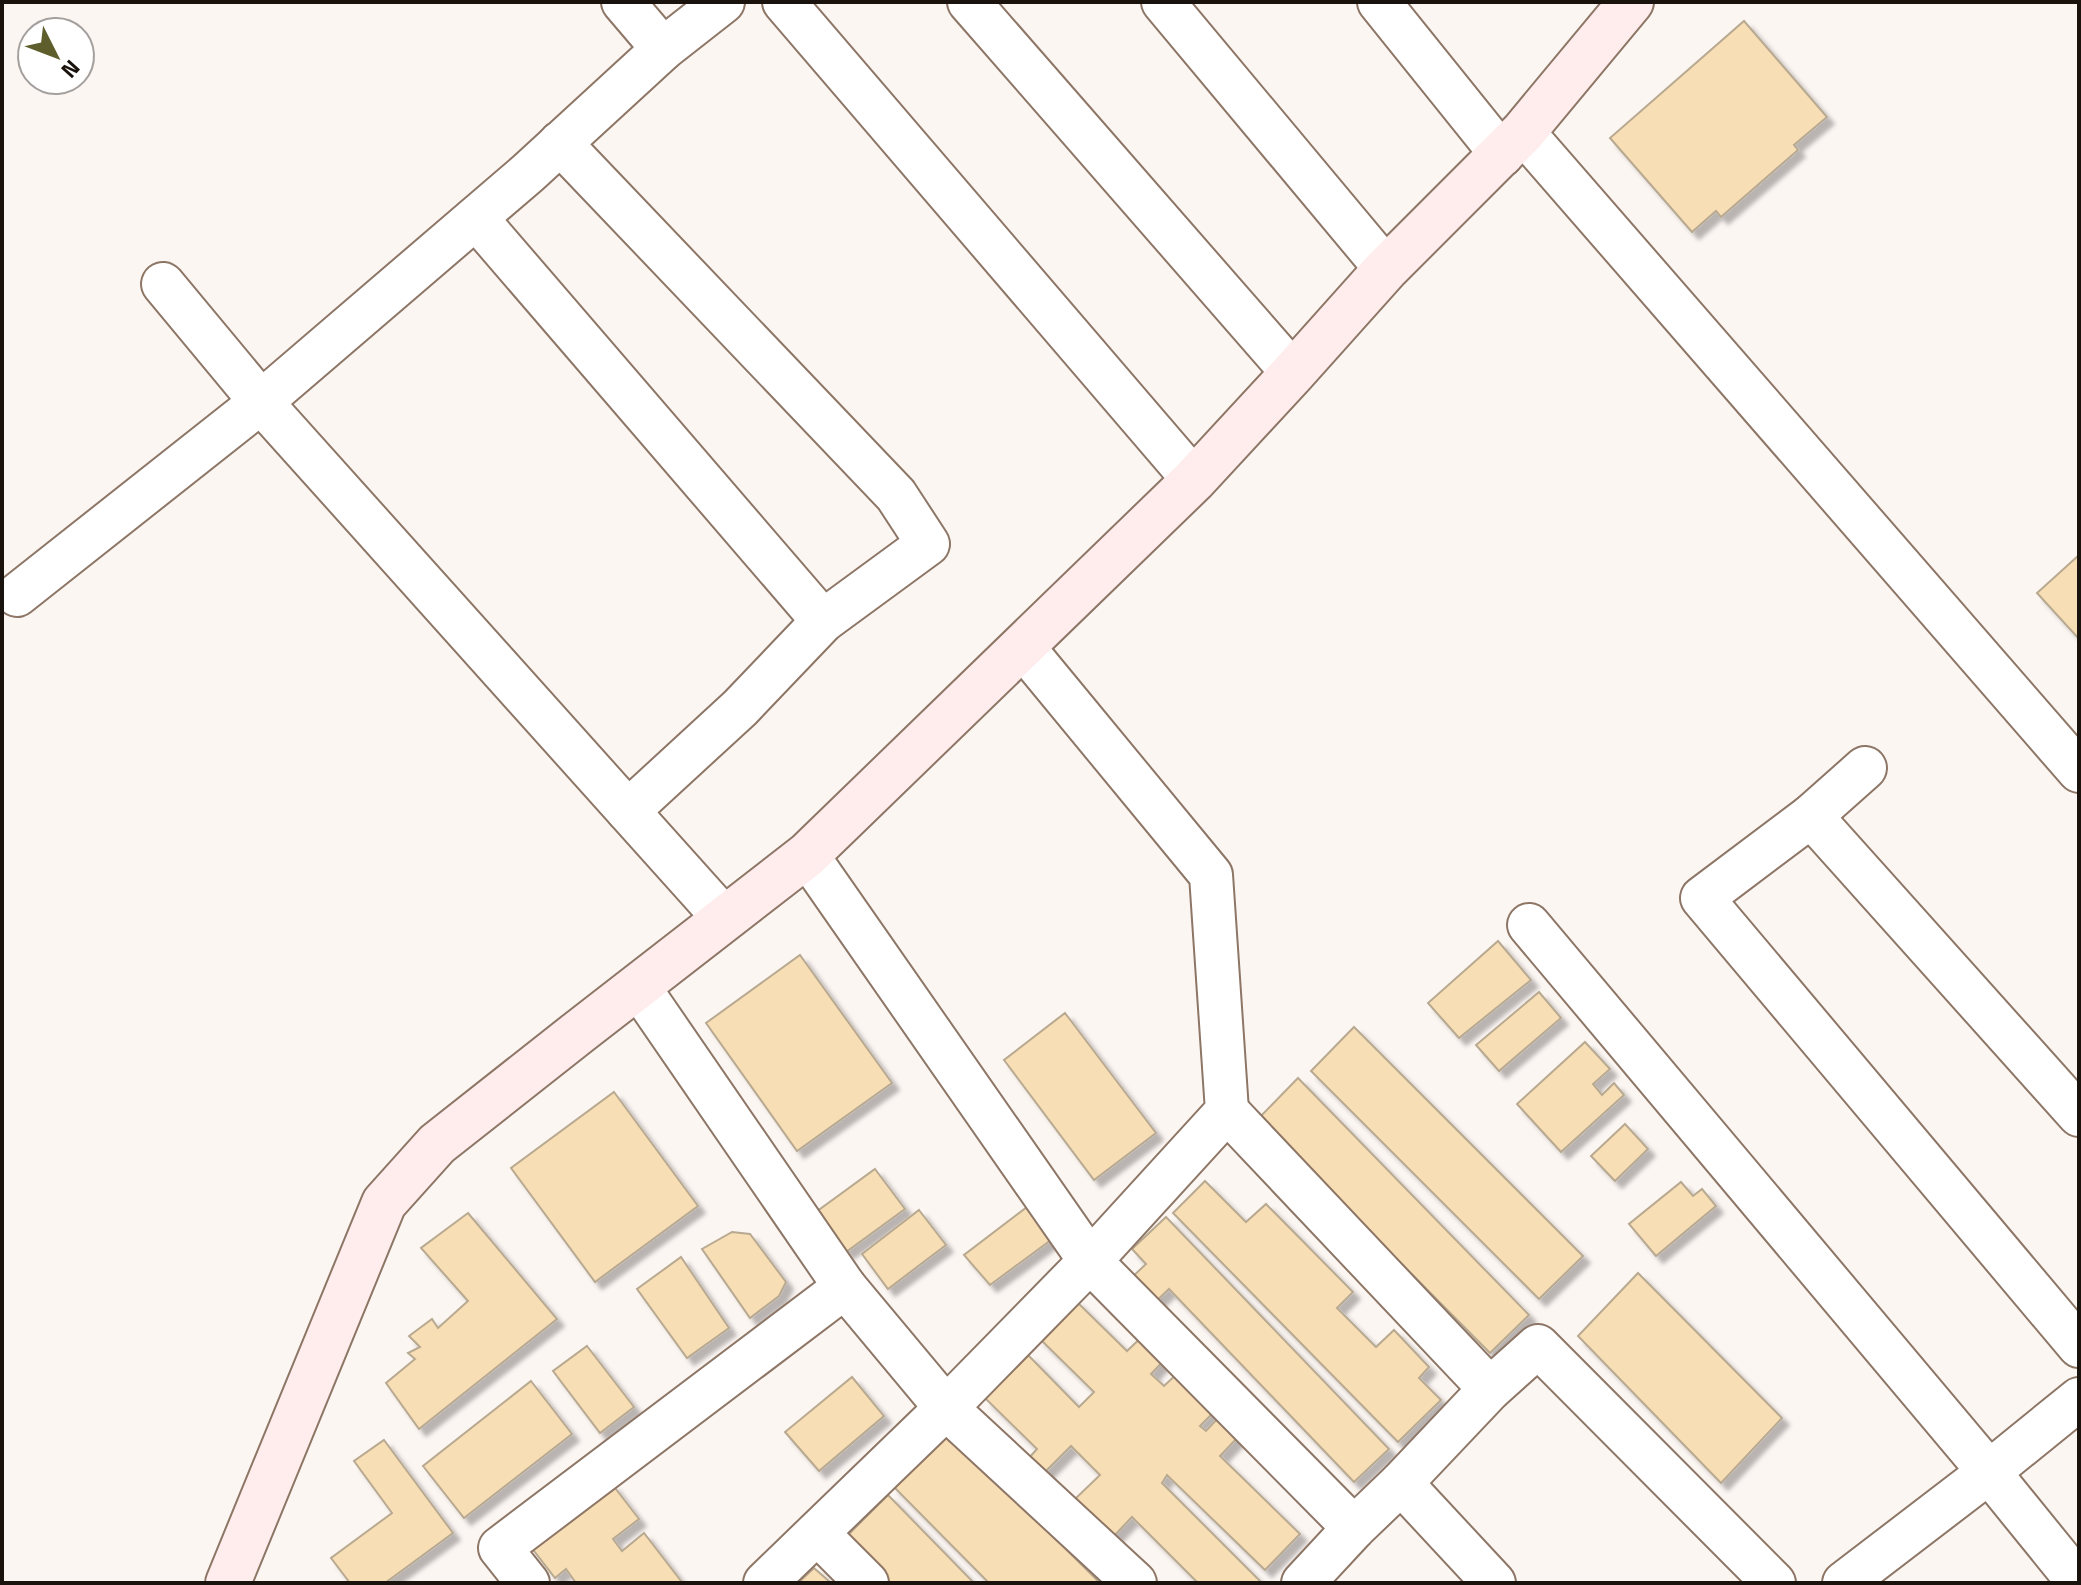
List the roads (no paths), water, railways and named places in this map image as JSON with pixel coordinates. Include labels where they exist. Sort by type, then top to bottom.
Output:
[{"type":"main road","points":[[228,1583],[384,1203],[437,1144],[807,855],[1023,647],[1194,480],[1386,269],[1512,143],[1631,2]]},
{"type":"street","points":[[623,2],[663,49]]},
{"type":"street","points":[[17,595],[261,402],[528,173],[663,49],[723,2]]},
{"type":"street","points":[[784,2],[1194,480]]},
{"type":"street","points":[[969,2],[1293,373]]},
{"type":"street","points":[[1163,2],[1386,269]]},
{"type":"street","points":[[1379,2],[1512,143],[2079,771]]},
{"type":"street","points":[[560,143],[896,495],[928,544],[823,621],[740,708],[628,811]]},
{"type":"street","points":[[476,218],[823,621]]},
{"type":"street","points":[[163,284],[261,402],[724,918]]},
{"type":"street","points":[[1023,647],[1211,875],[1227,1111],[1490,1389]]},
{"type":"street","points":[[1865,768],[1811,816],[1702,898],[2079,1346]]},
{"type":"street","points":[[1811,816],[2079,1115]]},
{"type":"street","points":[[807,855],[1090,1261],[1354,1528]]},
{"type":"street","points":[[1529,925],[2079,1583]]},
{"type":"street","points":[[638,986],[845,1287],[946,1408],[1135,1583]]},
{"type":"street","points":[[765,1583],[946,1408],[1090,1261],[1227,1111]]},
{"type":"street","points":[[528,1583],[500,1548],[845,1287]]},
{"type":"street","points":[[1303,1583],[1490,1389],[1538,1346],[1774,1583]]},
{"type":"street","points":[[1844,1583],[2079,1399]]},
{"type":"street","points":[[1401,1483],[1494,1583]]},
{"type":"street","points":[[817,1533],[867,1583]]}]
